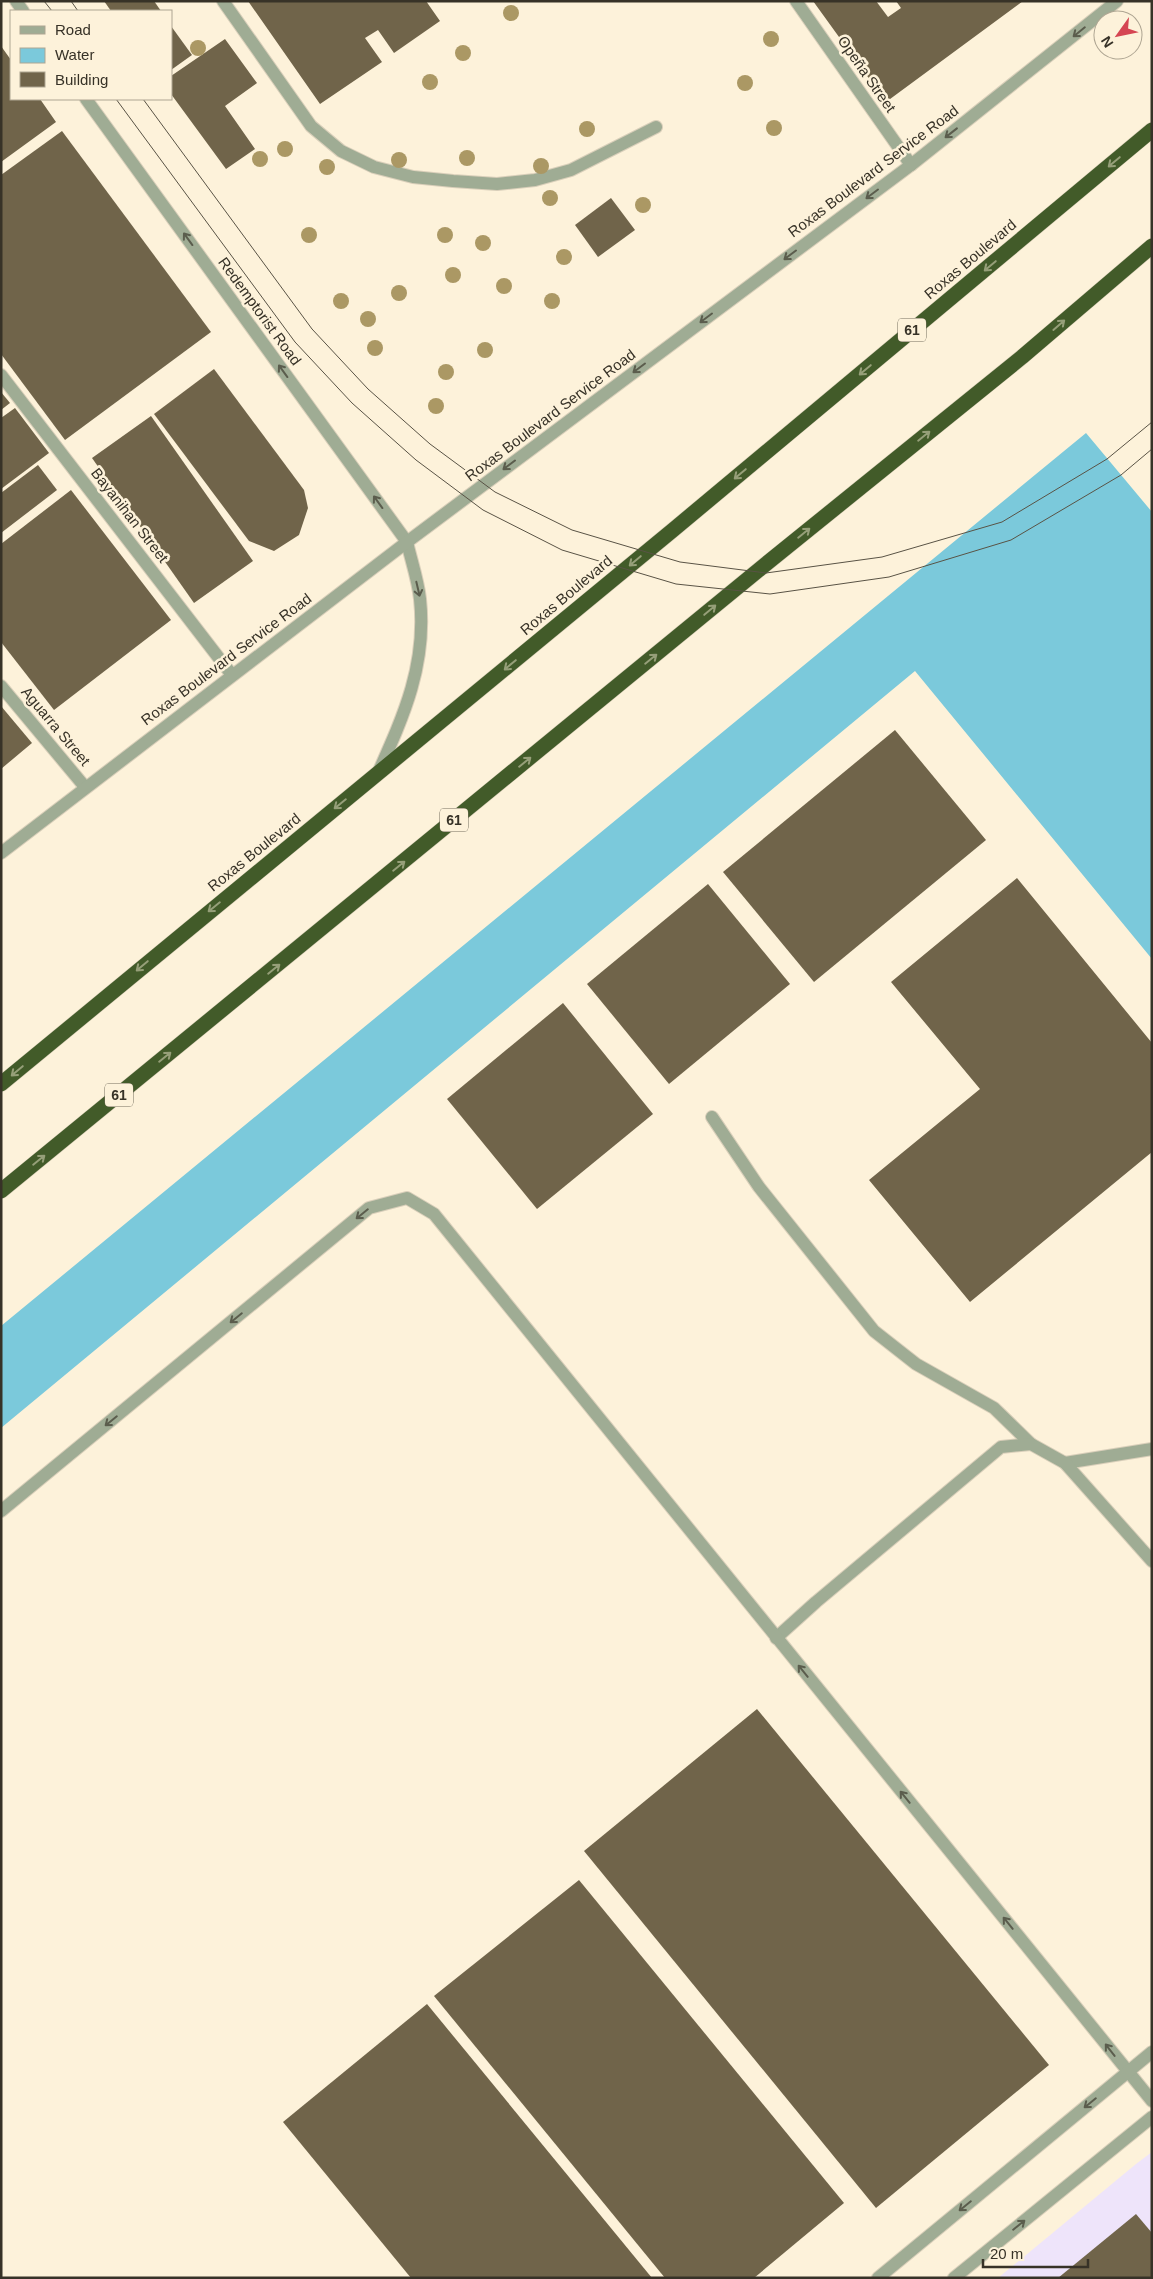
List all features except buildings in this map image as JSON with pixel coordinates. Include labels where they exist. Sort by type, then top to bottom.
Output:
[{"type":"highway","name":"Roxas Boulevard","points":[[1,1084],[378,774],[1152,130]]},
{"type":"highway","name":"61","points":[[1,1191],[766,564],[1022,357],[1152,246]]},
{"type":"street","points":[[222,1],[312,126],[341,151],[374,167],[413,177],[453,181],[496,184],[534,180],[571,170],[656,127]]},
{"type":"street","name":"Opeña Street","points":[[796,1],[911,165]]},
{"type":"street","name":"Roxas Boulevard Service Road","points":[[1,853],[407,542],[911,165],[1117,1]]},
{"type":"street","name":"Redemptorist Road","points":[[87,100],[407,542]]},
{"type":"street","name":"Bayanihan Street","points":[[1,375],[232,675]]},
{"type":"street","points":[[378,774],[405,713],[420,657],[420,598],[407,542]]},
{"type":"street","name":"Aguarra Street","points":[[1,686],[86,787]]},
{"type":"street","points":[[712,1117],[759,1187],[874,1331],[916,1364],[994,1408],[1031,1444],[1065,1463],[1152,1562]]},
{"type":"street","points":[[1,1511],[369,1208],[407,1198],[434,1214],[1152,2101]]},
{"type":"street","points":[[776,1638],[816,1602],[1001,1447],[1031,1444]]},
{"type":"street","points":[[1065,1463],[1152,1449]]},
{"type":"street","points":[[878,2278],[1152,2052]]},
{"type":"street","points":[[954,2278],[1152,2117]]},
{"type":"shaded area","points":[[1152,2152],[1152,2278],[998,2278],[1136,2164]]},
{"type":"water","points":[[1086,433],[1152,512],[1152,959],[915,671],[1,1428],[1,1326]]},
{"type":"tram line","points":[[44,1],[51,10]]},
{"type":"tram line","points":[[71,1],[77,10]]},
{"type":"tram line","points":[[117,100],[295,342],[352,403],[416,460],[483,510],[562,550],[676,584],[770,594],[889,577],[1011,540],[1121,475],[1152,449]]},
{"type":"tram line","points":[[144,100],[312,329],[368,389],[430,444],[495,492],[572,530],[680,562],[766,573],[882,557],[1002,522],[1107,459],[1152,422]]}]
